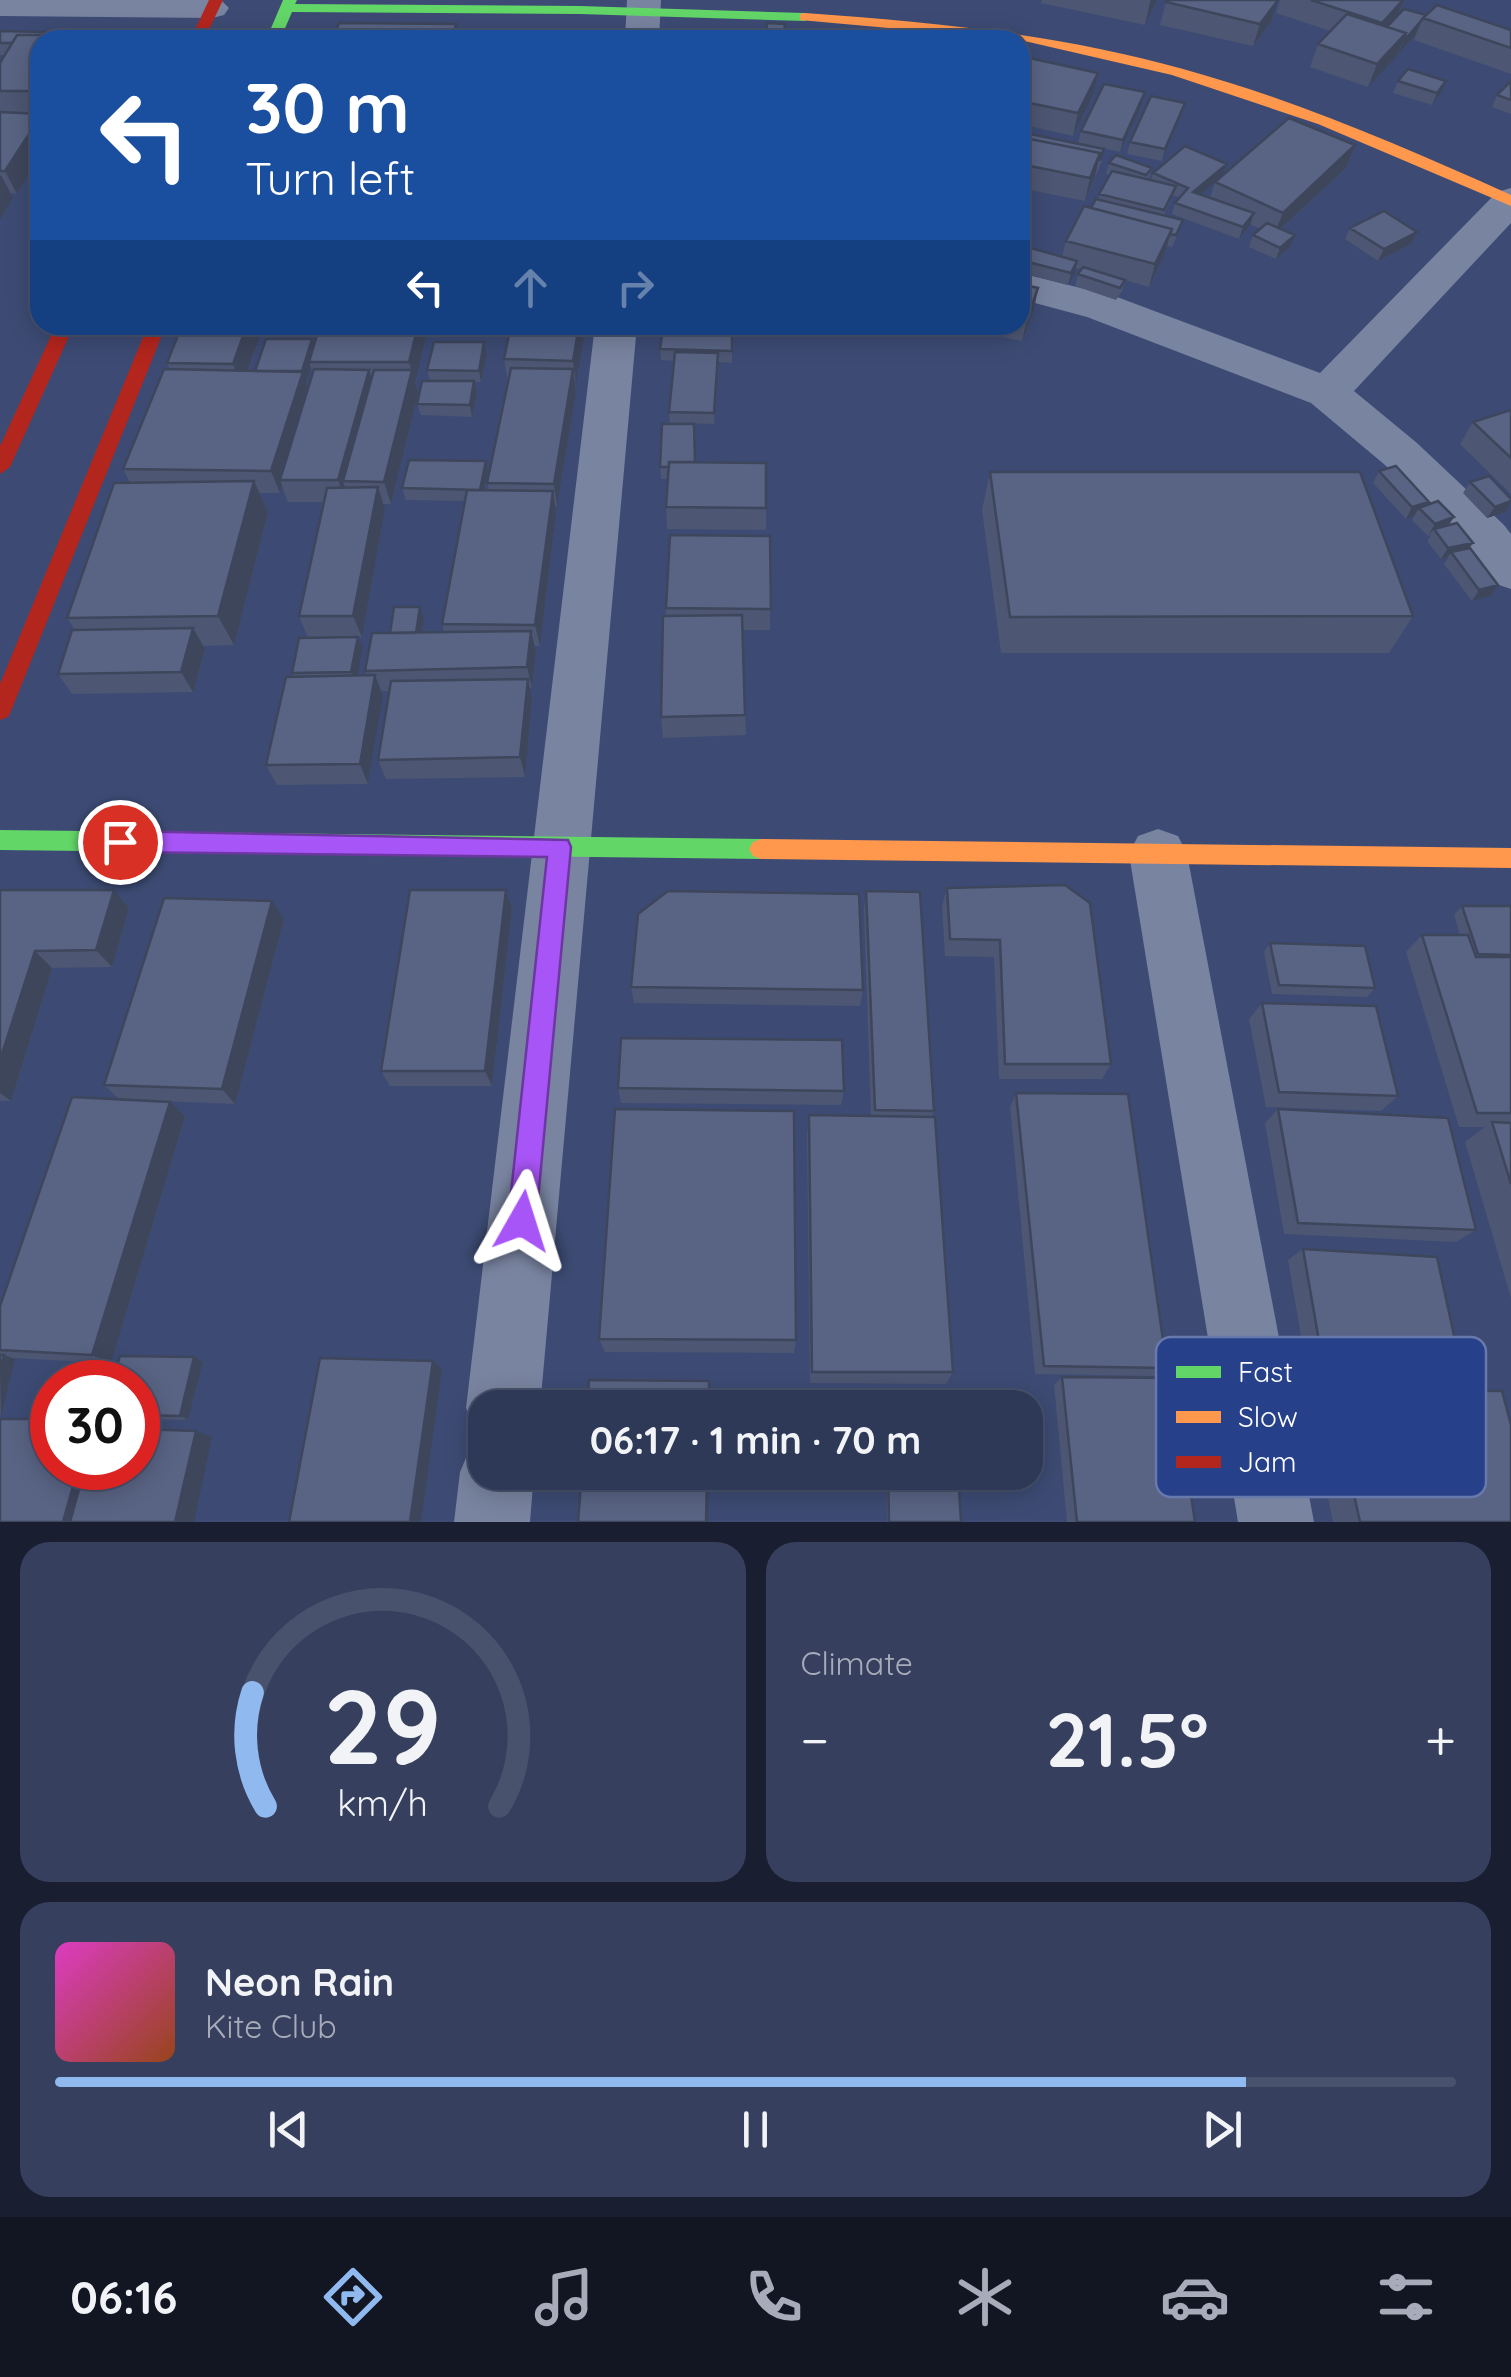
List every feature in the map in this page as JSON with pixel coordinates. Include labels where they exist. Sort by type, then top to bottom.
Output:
[{"type":"main road","points":[[202,30],[214,4]]},
{"type":"main road","points":[[278,30],[288,4],[956,30]]},
{"type":"main road","points":[[1030,41],[1073,47],[1212,82],[1354,129],[1511,201]]},
{"type":"main road","points":[[0,466],[61,335]]},
{"type":"main road","points":[[0,711],[153,335]]},
{"type":"main road","points":[[0,840],[1511,858]]},
{"type":"street","points":[[0,6],[214,4]]},
{"type":"street","points":[[1326,392],[1511,201]]},
{"type":"street","points":[[1030,289],[1102,307],[1326,392],[1402,454],[1487,538],[1511,570]]},
{"type":"street","points":[[505,1390],[615,335]]},
{"type":"street","points":[[1158,854],[1243,1337]]},
{"type":"street","points":[[492,1522],[495,1490]]},
{"type":"street","points":[[1272,1497],[1276,1522]]},
{"type":"building","points":[[1167,0],[1278,0],[1260,24]]},
{"type":"building","points":[[1311,0],[1403,0],[1382,23]]},
{"type":"building","points":[[1437,5],[1511,30],[1511,48],[1423,18]]},
{"type":"building","points":[[1404,9],[1426,15],[1403,42],[1406,33],[1387,27]]},
{"type":"building","points":[[1347,14],[1406,33],[1377,64],[1318,44]]},
{"type":"building","points":[[339,23],[456,24],[454,30],[337,30]]},
{"type":"building","points":[[767,23],[785,24],[784,30],[766,30]]},
{"type":"building","points":[[0,31],[30,32],[30,35],[17,35],[12,43],[0,43]]},
{"type":"building","points":[[17,35],[30,35],[30,91],[0,91],[0,63]]},
{"type":"building","points":[[1030,58],[1098,73],[1078,113],[1030,103]]},
{"type":"building","points":[[1408,69],[1446,81],[1437,93],[1398,81]]},
{"type":"building","points":[[1511,81],[1511,100],[1497,95]]},
{"type":"building","points":[[1104,84],[1145,92],[1123,140],[1081,131]]},
{"type":"building","points":[[1151,96],[1185,103],[1165,149],[1130,142]]},
{"type":"building","points":[[0,112],[30,114],[30,132],[5,171],[0,171]]},
{"type":"building","points":[[1289,118],[1355,145],[1283,213],[1215,182]]},
{"type":"building","points":[[1030,134],[1104,149],[1099,161],[1100,153],[1030,139]]},
{"type":"building","points":[[1030,139],[1100,153],[1090,178],[1030,166]]},
{"type":"building","points":[[1185,146],[1227,164],[1193,192],[1254,213],[1243,227],[1175,203],[1188,188],[1153,173]]},
{"type":"building","points":[[1116,155],[1152,168],[1146,175],[1109,163]]},
{"type":"building","points":[[1112,171],[1176,186],[1164,210],[1099,194]]},
{"type":"building","points":[[1096,199],[1183,220],[1176,235],[1170,234],[1172,229],[1091,208]]},
{"type":"building","points":[[1084,206],[1172,229],[1155,264],[1066,241]]},
{"type":"building","points":[[1384,211],[1417,232],[1384,249],[1350,228]]},
{"type":"building","points":[[1267,223],[1295,235],[1280,248],[1253,235]]},
{"type":"building","points":[[1030,248],[1077,261],[1071,273],[1030,263]]},
{"type":"building","points":[[1083,267],[1125,280],[1120,288],[1078,274]]},
{"type":"building","points":[[1030,286],[1038,288],[1030,311]]},
{"type":"building","points":[[178,335],[243,335],[233,364],[167,363]]},
{"type":"building","points":[[317,335],[416,335],[409,362],[309,362]]},
{"type":"building","points":[[509,335],[577,335],[573,361],[504,359]]},
{"type":"building","points":[[662,335],[732,335],[732,351],[660,349]]},
{"type":"building","points":[[266,339],[312,339],[302,371],[255,371]]},
{"type":"building","points":[[434,342],[484,342],[479,371],[427,370]]},
{"type":"building","points":[[675,352],[718,353],[714,413],[669,412]]},
{"type":"building","points":[[511,368],[573,369],[554,484],[487,483]]},
{"type":"building","points":[[164,369],[303,372],[271,471],[123,469]]},
{"type":"building","points":[[314,369],[369,370],[338,480],[280,480]]},
{"type":"building","points":[[374,370],[412,370],[384,482],[343,481]]},
{"type":"building","points":[[422,381],[474,381],[470,405],[417,404]]},
{"type":"building","points":[[1511,410],[1511,458],[1473,422]]},
{"type":"building","points":[[662,424],[694,424],[695,462],[669,462],[669,467],[660,467]]},
{"type":"building","points":[[409,460],[486,461],[480,490],[402,488]]},
{"type":"building","points":[[669,462],[766,463],[766,508],[666,507]]},
{"type":"building","points":[[1396,466],[1429,502],[1412,507],[1379,471]]},
{"type":"building","points":[[990,472],[1360,472],[1413,616],[1010,617]]},
{"type":"building","points":[[1489,476],[1511,501],[1495,507],[1470,482]]},
{"type":"building","points":[[254,481],[218,616],[67,618],[114,483]]},
{"type":"building","points":[[378,487],[353,616],[299,616],[327,488]]},
{"type":"building","points":[[467,490],[553,491],[535,625],[442,624]]},
{"type":"building","points":[[1438,501],[1454,517],[1435,524],[1419,508]]},
{"type":"building","points":[[1457,523],[1473,543],[1448,548],[1434,529]]},
{"type":"building","points":[[670,535],[770,536],[771,609],[666,608]]},
{"type":"building","points":[[1470,548],[1498,585],[1479,590],[1451,552]]},
{"type":"building","points":[[394,607],[420,607],[416,633],[390,633]]},
{"type":"building","points":[[742,615],[745,715],[661,717],[663,616]]},
{"type":"building","points":[[193,628],[181,672],[58,674],[72,630]]},
{"type":"building","points":[[531,631],[527,667],[365,671],[372,633]]},
{"type":"building","points":[[358,637],[351,672],[292,673],[299,638]]},
{"type":"building","points":[[375,675],[360,764],[266,765],[286,677]]},
{"type":"building","points":[[528,679],[520,757],[378,760],[391,681]]},
{"type":"building","points":[[1065,885],[1090,903],[1111,1064],[1005,1064],[1000,940],[950,939],[947,888]]},
{"type":"building","points":[[0,890],[114,890],[96,950],[35,951],[0,1060]]},
{"type":"building","points":[[410,890],[506,890],[485,1071],[381,1071]]},
{"type":"building","points":[[668,891],[859,894],[863,990],[631,987],[638,914]]},
{"type":"building","points":[[866,891],[920,892],[934,1111],[875,1110]]},
{"type":"building","points":[[164,898],[272,901],[222,1089],[104,1085]]},
{"type":"building","points":[[1462,906],[1511,906],[1511,955],[1478,954]]},
{"type":"building","points":[[1422,935],[1468,935],[1476,957],[1511,957],[1511,1113],[1477,1113]]},
{"type":"building","points":[[1270,943],[1365,946],[1375,988],[1279,985]]},
{"type":"building","points":[[1262,1003],[1376,1006],[1398,1096],[1279,1092]]},
{"type":"building","points":[[621,1038],[842,1040],[844,1091],[618,1088]]},
{"type":"building","points":[[1016,1093],[1128,1094],[1163,1337],[1156,1337],[1156,1368],[1044,1366]]},
{"type":"building","points":[[72,1097],[170,1102],[92,1355],[0,1350],[0,1306]]},
{"type":"building","points":[[615,1109],[794,1111],[796,1340],[599,1339]]},
{"type":"building","points":[[1278,1109],[1448,1118],[1476,1230],[1298,1223]]},
{"type":"building","points":[[809,1115],[935,1117],[953,1372],[812,1372]]},
{"type":"building","points":[[1492,1122],[1511,1123],[1511,1184]]},
{"type":"building","points":[[1303,1249],[1437,1257],[1454,1337],[1318,1337]]},
{"type":"building","points":[[120,1356],[194,1357],[180,1416],[160,1416],[160,1360],[119,1360]]},
{"type":"building","points":[[320,1358],[433,1361],[410,1522],[289,1522]]},
{"type":"building","points":[[1062,1377],[1156,1378],[1156,1497],[1191,1497],[1195,1522],[1077,1522]]},
{"type":"building","points":[[589,1380],[709,1381],[709,1390],[588,1390]]},
{"type":"building","points":[[1486,1391],[1502,1391],[1511,1425],[1511,1522],[1360,1522],[1355,1497],[1486,1497]]},
{"type":"building","points":[[0,1419],[30,1419],[30,1490],[72,1490],[63,1522],[0,1522]]},
{"type":"building","points":[[160,1430],[196,1431],[175,1522],[70,1522],[79,1490],[160,1490]]},
{"type":"building","points":[[581,1490],[707,1490],[706,1522],[578,1522]]},
{"type":"building","points":[[888,1490],[959,1490],[961,1522],[889,1522]]},
{"type":"traffic: fast","points":[[277,30],[290,0]]},
{"type":"traffic: fast","points":[[286,8],[580,10],[805,17]]},
{"type":"traffic: fast","points":[[0,840],[761,849]]},
{"type":"traffic: slow","points":[[805,17],[951,30]]},
{"type":"traffic: slow","points":[[1030,41],[1128,59],[1227,86],[1323,121],[1511,201]]},
{"type":"traffic: slow","points":[[761,849],[1511,858]]},
{"type":"traffic: jam","points":[[202,30],[216,0]]},
{"type":"traffic: jam","points":[[0,467],[60,335]]},
{"type":"traffic: jam","points":[[0,711],[153,335]]},
{"type":"route","points":[[120,842],[560,847],[522,1221]]}]
